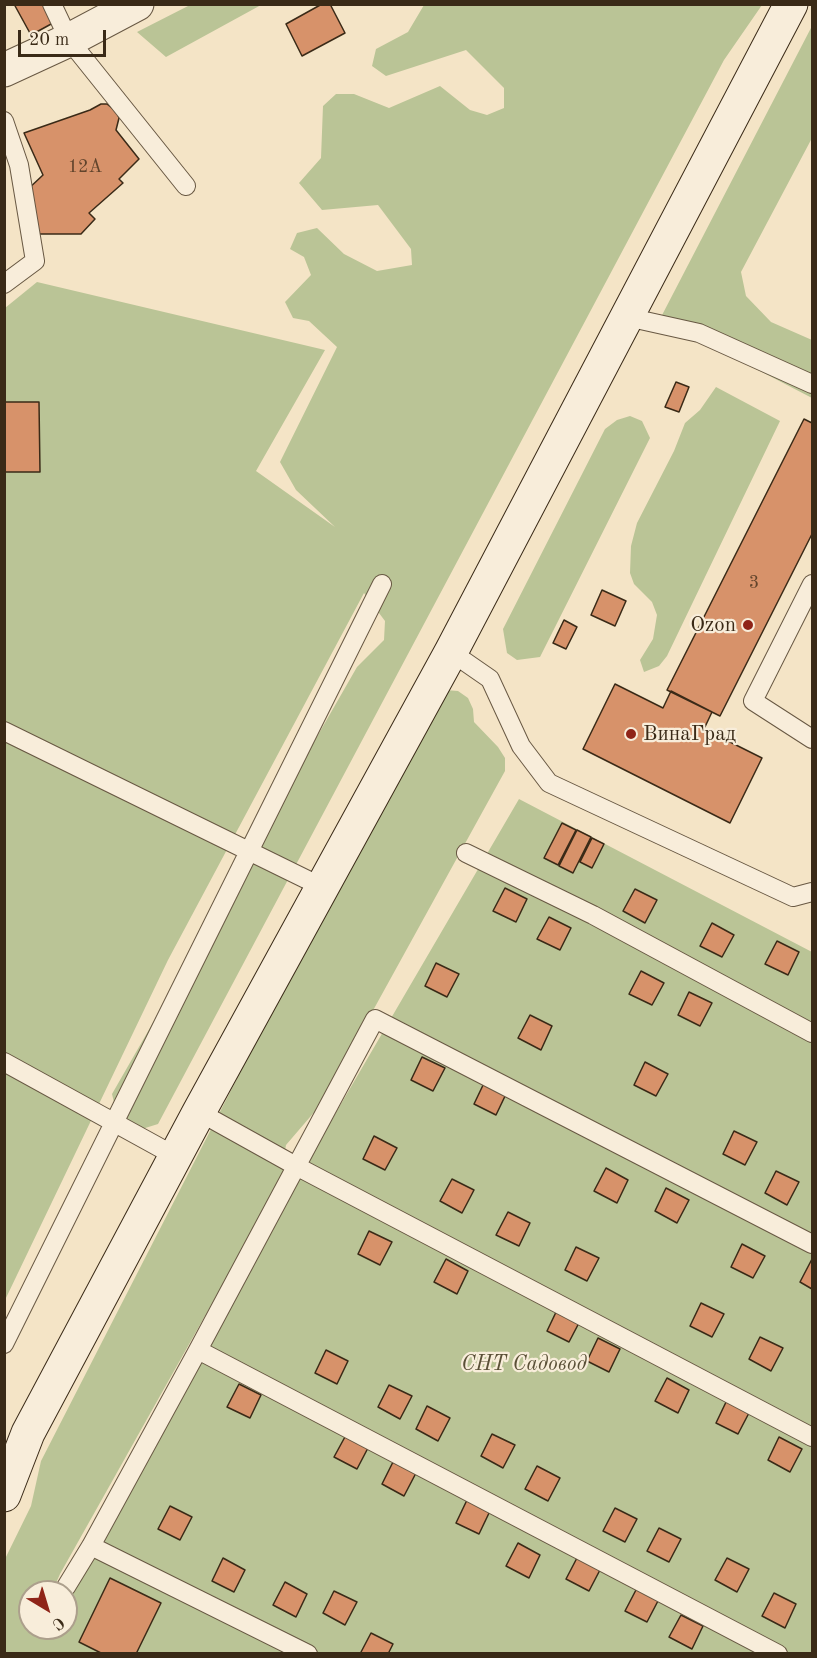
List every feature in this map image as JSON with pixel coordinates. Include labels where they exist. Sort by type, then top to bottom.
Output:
[{"type":"street","points":[[4,70],[69,40],[137,4]]},
{"type":"street","points":[[4,1495],[28,1433],[175,1156],[451,652],[792,4]]},
{"type":"lane","points":[[52,4],[69,40],[186,186]]},
{"type":"lane","points":[[4,121],[19,165],[35,261],[4,284]]},
{"type":"lane","points":[[627,317],[699,333],[813,384]]},
{"type":"lane","points":[[4,1344],[382,584]]},
{"type":"lane","points":[[813,584],[753,701],[813,739]]},
{"type":"lane","points":[[451,652],[490,680],[521,746],[549,783],[793,897],[813,892]]},
{"type":"lane","points":[[4,731],[322,888]]},
{"type":"lane","points":[[466,853],[593,915],[813,1033]]},
{"type":"lane","points":[[70,1580],[198,1350],[375,1019],[813,1244]]},
{"type":"lane","points":[[4,1062],[175,1156]]},
{"type":"lane","points":[[199,1112],[296,1166],[813,1437]]},
{"type":"lane","points":[[198,1350],[778,1653]]},
{"type":"lane","points":[[91,1546],[308,1653]]},
{"type":"green space","points":[[190,5],[261,5],[166,57],[137,32]]},
{"type":"green space","points":[[424,5],[762,5],[724,60],[158,1124],[142,1129],[116,1111],[112,1094],[357,667],[384,640],[385,621],[364,593],[168,960],[5,1300],[5,308],[37,282],[325,350],[256,471],[335,527],[296,490],[280,462],[337,347],[309,321],[293,318],[285,302],[311,275],[304,257],[290,249],[297,233],[317,228],[344,254],[377,271],[412,265],[411,249],[378,205],[322,210],[299,183],[321,158],[323,106],[336,94],[354,94],[389,108],[440,86],[470,110],[487,115],[504,108],[504,88],[466,50],[386,76],[372,66],[376,49],[408,32]]},
{"type":"green space","points":[[812,26],[812,138],[741,272],[746,296],[771,322],[812,340],[812,398],[660,319]]},
{"type":"green space","points":[[716,387],[780,421],[667,656],[659,666],[644,672],[640,660],[653,639],[657,615],[652,602],[634,584],[630,573],[631,546],[637,523],[674,451],[685,423],[700,410]]},
{"type":"green space","points":[[630,416],[642,421],[650,438],[540,657],[517,660],[507,653],[503,629],[605,429],[617,420]]},
{"type":"green space","name":"СНТ Садовод","points":[[445,690],[458,691],[468,698],[473,709],[474,722],[498,747],[505,758],[505,771],[322,1103],[286,1145],[284,1156],[288,1168],[57,1580],[18,1580],[18,1640],[78,1640],[78,1580],[63,1580],[519,799],[812,952],[812,1653],[5,1653],[4,1561],[31,1506],[41,1461],[433,696]]},
{"type":"building","points":[[14,4],[43,4],[53,23],[31,35]]},
{"type":"building","points":[[322,4],[330,4],[345,33],[302,56],[286,24]]},
{"type":"building","points":[[101,104],[107,104],[117,112],[119,118],[116,130],[139,159],[119,179],[123,183],[89,213],[95,219],[81,234],[35,234],[26,191],[43,175],[24,133]]},
{"type":"building","points":[[676,382],[689,387],[679,412],[665,407]]},
{"type":"building","points":[[4,402],[39,402],[40,472],[4,472]]},
{"type":"building","points":[[804,419],[812,423],[812,534],[720,716],[667,690]]},
{"type":"building","points":[[602,590],[626,601],[615,626],[591,615]]},
{"type":"building","points":[[564,620],[577,627],[566,649],[553,643]]},
{"type":"building","points":[[615,684],[663,708],[671,691],[712,712],[704,729],[762,758],[730,823],[583,749]]},
{"type":"building","points":[[562,823],[576,830],[558,865],[544,858]]},
{"type":"building","points":[[577,830],[591,837],[573,873],[559,866]]},
{"type":"building","points":[[592,838],[604,844],[592,868],[580,862]]},
{"type":"building","points":[[505,888],[527,899],[516,922],[493,911]]},
{"type":"building","points":[[635,889],[657,900],[645,923],[623,911]]},
{"type":"building","points":[[549,917],[571,928],[560,950],[537,939]]},
{"type":"building","points":[[712,923],[734,935],[722,957],[700,946]]},
{"type":"building","points":[[777,941],[799,952],[788,975],[765,964]]},
{"type":"building","points":[[436,963],[459,974],[447,997],[425,986]]},
{"type":"building","points":[[641,971],[664,983],[652,1005],[629,994]]},
{"type":"building","points":[[689,992],[712,1003],[700,1026],[678,1015]]},
{"type":"building","points":[[530,1015],[552,1026],[541,1050],[518,1038]]},
{"type":"building","points":[[422,1057],[445,1068],[433,1091],[411,1080]]},
{"type":"building","points":[[645,1062],[668,1074],[656,1096],[634,1085]]},
{"type":"building","points":[[485,1081],[507,1092],[496,1115],[474,1104]]},
{"type":"building","points":[[734,1131],[757,1142],[745,1165],[723,1154]]},
{"type":"building","points":[[374,1136],[397,1148],[385,1170],[363,1159]]},
{"type":"building","points":[[606,1168],[628,1180],[617,1203],[594,1191]]},
{"type":"building","points":[[776,1171],[799,1182],[787,1205],[765,1193]]},
{"type":"building","points":[[452,1179],[474,1190],[462,1213],[440,1201]]},
{"type":"building","points":[[666,1188],[689,1200],[677,1223],[655,1211]]},
{"type":"building","points":[[508,1212],[530,1223],[519,1246],[496,1235]]},
{"type":"building","points":[[369,1231],[392,1242],[380,1265],[358,1254]]},
{"type":"building","points":[[742,1244],[765,1256],[753,1278],[731,1267]]},
{"type":"building","points":[[576,1247],[599,1258],[587,1281],[565,1270]]},
{"type":"building","points":[[446,1259],[468,1271],[457,1294],[434,1282]]},
{"type":"building","points":[[812,1259],[812,1289],[800,1282]]},
{"type":"building","points":[[701,1303],[724,1314],[712,1337],[690,1326]]},
{"type":"building","points":[[558,1308],[581,1319],[569,1342],[547,1331]]},
{"type":"building","points":[[760,1337],[783,1348],[771,1371],[749,1359]]},
{"type":"building","points":[[598,1338],[620,1349],[609,1372],[587,1361]]},
{"type":"building","points":[[326,1350],[348,1361],[337,1384],[315,1373]]},
{"type":"building","points":[[667,1378],[689,1390],[678,1413],[655,1401]]},
{"type":"building","points":[[239,1384],[261,1395],[250,1418],[227,1407]]},
{"type":"building","points":[[389,1385],[412,1396],[400,1419],[378,1407]]},
{"type":"building","points":[[727,1400],[750,1411],[738,1434],[716,1423]]},
{"type":"building","points":[[427,1406],[450,1418],[438,1441],[416,1429]]},
{"type":"building","points":[[492,1434],[515,1445],[503,1468],[481,1456]]},
{"type":"building","points":[[346,1435],[369,1446],[357,1469],[334,1457]]},
{"type":"building","points":[[779,1437],[802,1449],[790,1472],[768,1460]]},
{"type":"building","points":[[393,1462],[416,1473],[404,1496],[382,1484]]},
{"type":"building","points":[[537,1466],[560,1478],[548,1501],[525,1489]]},
{"type":"building","points":[[467,1500],[490,1511],[479,1534],[456,1523]]},
{"type":"building","points":[[170,1506],[192,1517],[180,1540],[158,1529]]},
{"type":"building","points":[[615,1508],[637,1519],[625,1542],[603,1531]]},
{"type":"building","points":[[659,1528],[681,1539],[669,1562],[647,1551]]},
{"type":"building","points":[[518,1543],[540,1555],[529,1578],[506,1566]]},
{"type":"building","points":[[578,1556],[601,1568],[589,1591],[566,1579]]},
{"type":"building","points":[[223,1558],[245,1570],[234,1592],[212,1581]]},
{"type":"building","points":[[727,1558],[749,1569],[737,1592],[715,1580]]},
{"type":"building","points":[[110,1578],[161,1603],[136,1654],[103,1654],[79,1642]]},
{"type":"building","points":[[285,1582],[307,1594],[296,1617],[273,1605]]},
{"type":"building","points":[[637,1588],[659,1599],[647,1622],[625,1611]]},
{"type":"building","points":[[334,1591],[357,1602],[345,1625],[323,1613]]},
{"type":"building","points":[[774,1593],[796,1604],[785,1628],[762,1616]]},
{"type":"building","points":[[681,1615],[703,1626],[692,1649],[669,1637]]},
{"type":"building","points":[[371,1633],[393,1644],[388,1654],[360,1654]]},
{"type":"place","name":"Ozon","points":[[748,625]]},
{"type":"place","name":"ВинаГрад","points":[[631,734]]}]
